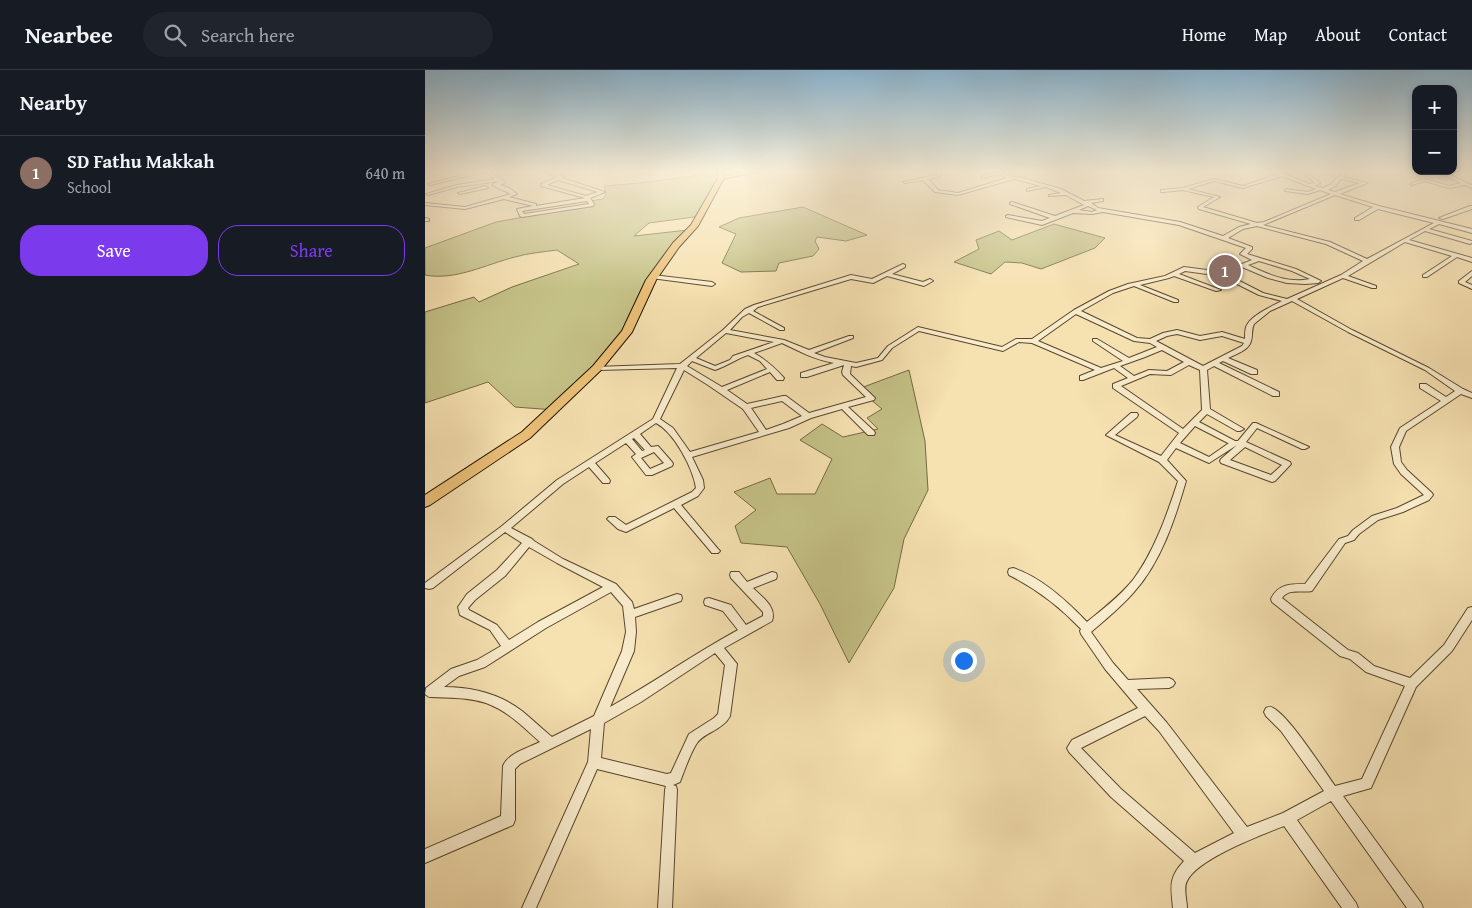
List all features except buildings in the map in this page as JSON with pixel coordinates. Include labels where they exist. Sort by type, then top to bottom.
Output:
[{"type":"main road","points":[[425,502],[526,435],[597,368],[627,332],[643,294],[653,277],[676,245],[694,226],[702,211]]},
{"type":"street","points":[[520,211],[522,216],[551,211]]},
{"type":"street","points":[[1035,211],[1055,218]]},
{"type":"street","points":[[1008,216],[1042,223],[1072,211]]},
{"type":"street","points":[[1073,211],[1092,214],[1102,211]]},
{"type":"street","points":[[1103,211],[1180,224],[1224,238],[1249,248],[1243,254],[1294,270],[1325,284]]},
{"type":"street","points":[[1211,211],[1328,243],[1367,262]]},
{"type":"street","points":[[1224,238],[1241,228],[1257,225],[1292,211]]},
{"type":"street","points":[[1357,219],[1370,211]]},
{"type":"street","points":[[1397,211],[1439,220],[1472,231]]},
{"type":"street","points":[[1076,311],[1136,340],[1151,341],[1203,369],[1225,359],[1244,347],[1247,342],[1249,327],[1272,307],[1343,276],[1403,240],[1426,230],[1439,220],[1463,211]]},
{"type":"street","points":[[1426,230],[1470,242]]},
{"type":"street","points":[[1403,240],[1472,260]]},
{"type":"street","points":[[1425,276],[1457,256]]},
{"type":"street","points":[[1033,341],[1076,311],[1117,289],[1184,270],[1215,271],[1243,265],[1257,259]]},
{"type":"street","points":[[1243,265],[1291,283],[1301,284],[1316,280]]},
{"type":"street","points":[[429,585],[505,528],[542,496],[655,420],[682,366],[725,331],[747,310],[849,278],[854,277],[871,282],[903,266]]},
{"type":"street","points":[[1215,271],[1261,294],[1290,300],[1427,369],[1460,391],[1472,396]]},
{"type":"street","points":[[887,274],[923,284],[930,281]]},
{"type":"street","points":[[1175,274],[1218,290]]},
{"type":"street","points":[[1471,274],[1461,282],[1472,287]]},
{"type":"street","points":[[1343,276],[1374,287]]},
{"type":"street","points":[[653,277],[712,284]]},
{"type":"street","points":[[1134,284],[1176,301]]},
{"type":"street","points":[[747,310],[782,328]]},
{"type":"street","points":[[725,331],[782,341],[807,353],[845,364],[861,365],[877,361],[890,348],[918,329],[1003,349],[1018,340],[1033,341],[1101,370]]},
{"type":"street","points":[[1151,341],[1165,334],[1177,332],[1200,338],[1222,334],[1247,342]]},
{"type":"street","points":[[807,353],[851,337]]},
{"type":"street","points":[[1095,340],[1128,361]]},
{"type":"street","points":[[692,359],[715,368],[731,362],[734,357],[782,341]]},
{"type":"street","points":[[1083,378],[1162,347]]},
{"type":"street","points":[[749,352],[762,360],[780,378]]},
{"type":"street","points":[[1225,359],[1254,372]]},
{"type":"street","points":[[1184,433],[1117,388],[1117,385],[1149,372],[1168,373],[1189,362]]},
{"type":"street","points":[[804,376],[845,364]]},
{"type":"street","points":[[687,456],[763,431],[785,426],[808,416],[871,398],[847,375],[845,364]]},
{"type":"street","points":[[1215,364],[1276,394]]},
{"type":"street","points":[[1114,365],[1132,378]]},
{"type":"street","points":[[597,368],[682,366],[746,407],[763,431]]},
{"type":"street","points":[[721,390],[772,369]]},
{"type":"street","points":[[1162,460],[1206,410],[1203,369]]},
{"type":"street","points":[[1423,386],[1446,400]]},
{"type":"street","points":[[1412,684],[1370,669],[1354,656],[1344,653],[1276,599],[1281,591],[1286,588],[1308,588],[1342,540],[1351,538],[1375,518],[1400,510],[1429,495],[1404,472],[1397,462],[1395,447],[1403,430],[1434,411],[1460,391]]},
{"type":"street","points":[[746,407],[783,398],[808,416]]},
{"type":"street","points":[[843,406],[871,433]]},
{"type":"street","points":[[1206,410],[1240,429]]},
{"type":"street","points":[[1134,416],[1110,435],[1162,460],[1182,482],[1162,535],[1144,573],[1085,632],[1125,685],[1163,727],[1244,835]]},
{"type":"street","points":[[612,519],[625,529],[695,494],[700,488],[699,480],[687,456],[668,427],[655,420]]},
{"type":"street","points":[[1195,423],[1241,446],[1224,461],[1272,479],[1287,464],[1246,444],[1235,442]]},
{"type":"street","points":[[1175,444],[1209,460],[1235,443],[1256,425],[1305,447]]},
{"type":"street","points":[[635,434],[650,450]]},
{"type":"street","points":[[627,439],[640,454]]},
{"type":"street","points":[[655,448],[669,464],[649,473],[636,457],[650,450],[655,448]]},
{"type":"street","points":[[590,463],[606,481]]},
{"type":"street","points":[[676,504],[715,551]]},
{"type":"street","points":[[505,528],[612,587],[628,605],[630,614],[631,632],[628,651],[598,720],[593,762],[529,908]]},
{"type":"street","points":[[507,646],[498,630],[492,625],[464,612],[463,607],[471,597],[501,572],[529,541]]},
{"type":"street","points":[[1013,572],[1054,597],[1087,629]]},
{"type":"street","points":[[425,856],[508,820],[509,766],[515,760],[598,720],[637,698],[716,646],[767,618],[769,615],[768,611],[735,575]]},
{"type":"street","points":[[745,587],[772,576]]},
{"type":"street","points":[[428,692],[455,672],[481,664],[542,625],[612,587]]},
{"type":"street","points":[[630,614],[677,598]]},
{"type":"street","points":[[709,602],[727,608],[745,631]]},
{"type":"street","points":[[1180,908],[1178,883],[1183,873],[1194,861],[1244,835],[1287,818],[1333,793],[1361,787],[1368,781],[1412,684],[1448,648],[1472,611]]},
{"type":"street","points":[[593,762],[667,780],[675,778],[693,738],[718,722],[723,716],[731,664],[716,646]]},
{"type":"street","points":[[1125,685],[1169,683]]},
{"type":"street","points":[[428,692],[456,691],[491,700],[506,707],[549,742]]},
{"type":"street","points":[[1147,709],[1075,744],[1073,748],[1116,793],[1194,861]]},
{"type":"street","points":[[1270,712],[1285,727],[1416,908]]},
{"type":"street","points":[[665,908],[671,790]]},
{"type":"street","points":[[1287,818],[1351,908]]},
{"type":"shaded area","points":[[557,211],[705,211],[702,216],[649,223],[634,236],[688,230],[644,292],[634,322],[555,410],[515,407],[488,382],[425,403],[425,312],[474,297],[479,302],[512,287],[579,264],[557,250],[520,256],[459,274],[448,276],[425,275],[425,248],[496,222]]},
{"type":"shaded area","points":[[779,211],[812,211],[867,235],[846,241],[817,237],[815,241],[819,249],[813,256],[779,263],[776,271],[741,272],[722,263],[736,234],[719,227],[739,218]]},
{"type":"shaded area","points":[[1054,224],[1105,238],[1095,248],[1041,269],[1022,263],[1005,262],[991,274],[954,262],[979,249],[976,240],[999,231],[1012,240]]},
{"type":"shaded area","points":[[909,370],[925,441],[928,490],[904,539],[894,588],[849,663],[820,604],[787,547],[741,543],[735,526],[756,510],[734,492],[770,478],[777,494],[815,494],[832,459],[800,440],[822,424],[843,437],[878,429],[867,418],[882,409],[858,389]]},
{"type":"place","name":"SD Fathu Makkah","points":[[1225,271]]}]
